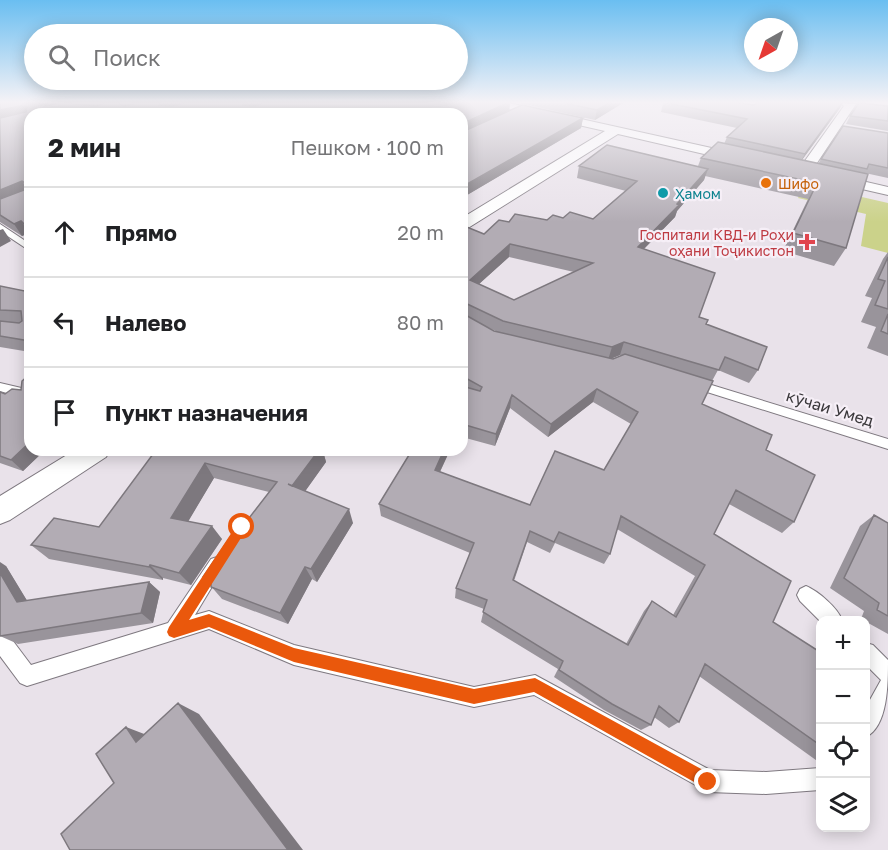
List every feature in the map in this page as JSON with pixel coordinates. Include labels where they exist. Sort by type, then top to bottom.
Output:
[{"type":"street","points":[[468,221],[595,143]]},
{"type":"street","points":[[673,143],[760,162]]},
{"type":"street","points":[[821,143],[798,171],[888,191]]},
{"type":"street","points":[[0,511],[87,456]]},
{"type":"lane","points":[[0,226],[24,244]]},
{"type":"lane","name":"кӯчаи Умед","points":[[685,381],[888,444]]},
{"type":"lane","points":[[0,387],[24,393]]},
{"type":"lane","points":[[174,632],[223,555]]},
{"type":"lane","points":[[806,595],[828,616]]},
{"type":"lane","points":[[0,640],[27,676],[209,620],[294,655],[474,697],[535,685],[708,782],[766,783],[816,779]]},
{"type":"lane","points":[[870,656],[888,674]]},
{"type":"lane","points":[[868,724],[888,687]]},
{"type":"green space","points":[[805,184],[888,203],[888,253],[861,246],[866,214],[798,198]]},
{"type":"building","points":[[0,143],[24,143],[24,182],[22,181],[0,190]]},
{"type":"building","points":[[468,143],[540,143],[468,184]]},
{"type":"building","points":[[717,143],[721,143],[868,174],[846,248],[793,233],[817,183],[701,158]]},
{"type":"building","points":[[753,143],[813,143],[805,154]]},
{"type":"building","points":[[832,143],[888,143],[888,168],[869,164],[867,169],[821,159]]},
{"type":"building","points":[[607,145],[708,169],[677,204],[679,205],[638,247],[715,273],[699,317],[708,320],[706,324],[767,347],[758,370],[725,357],[719,370],[624,342],[612,347],[503,321],[468,304],[468,227],[484,234],[499,220],[509,222],[515,214],[547,220],[553,215],[563,218],[570,212],[593,219],[637,181],[579,166]],"holes":[[[510,244],[593,263],[514,300],[470,280]]]},
{"type":"building","points":[[24,190],[24,224],[21,221],[14,224],[0,215],[0,199]]},
{"type":"building","points":[[888,257],[888,309],[875,305],[885,281],[878,279]]},
{"type":"building","points":[[0,286],[24,291],[24,340],[0,336],[0,321],[19,323],[22,321],[21,311],[0,310]]},
{"type":"building","points":[[888,314],[888,334],[881,331]]},
{"type":"building","points":[[468,316],[494,331],[613,359],[625,354],[713,381],[702,404],[772,435],[766,450],[815,475],[794,522],[736,490],[714,534],[791,581],[773,622],[816,649],[816,742],[705,664],[679,722],[659,706],[651,725],[612,704],[559,670],[563,661],[483,612],[487,600],[456,588],[474,543],[379,504],[408,456],[441,456],[435,470],[530,505],[555,451],[604,470],[638,412],[597,389],[551,424],[512,395],[496,434],[468,426],[468,388],[480,391],[482,387],[468,379]],"holes":[[[621,516],[705,565],[676,617],[652,601],[628,645],[513,580],[530,531],[554,542],[559,532],[610,554]]]},
{"type":"building","points":[[24,379],[24,448],[11,460],[0,456],[0,392],[5,394],[12,389],[21,390]]},
{"type":"building","points":[[152,456],[314,456],[292,486],[349,509],[311,569],[305,567],[280,613],[211,587],[211,578],[203,577],[235,530],[239,531],[277,482],[205,463],[171,518],[212,526],[179,573],[150,565],[149,567],[31,545],[54,518],[99,527]]},
{"type":"building","points":[[874,515],[888,523],[888,616],[877,610],[879,603],[844,578]]},
{"type":"building","points":[[0,573],[17,602],[149,582],[141,613],[0,636]]},
{"type":"building","points":[[178,703],[288,850],[70,850],[61,834],[114,783],[96,754],[126,727],[136,742]]},
{"type":"place","name":"Шифо","points":[[766,183]]},
{"type":"place","name":"Ҳамом","points":[[663,193]]},
{"type":"place","name":"Госпитали КВД-и Роҳи оҳани Тоҷикистон","points":[[807,242]]},
{"type":"route","points":[[242,527],[174,632],[209,620],[294,655],[474,697],[535,685],[708,782]]}]
